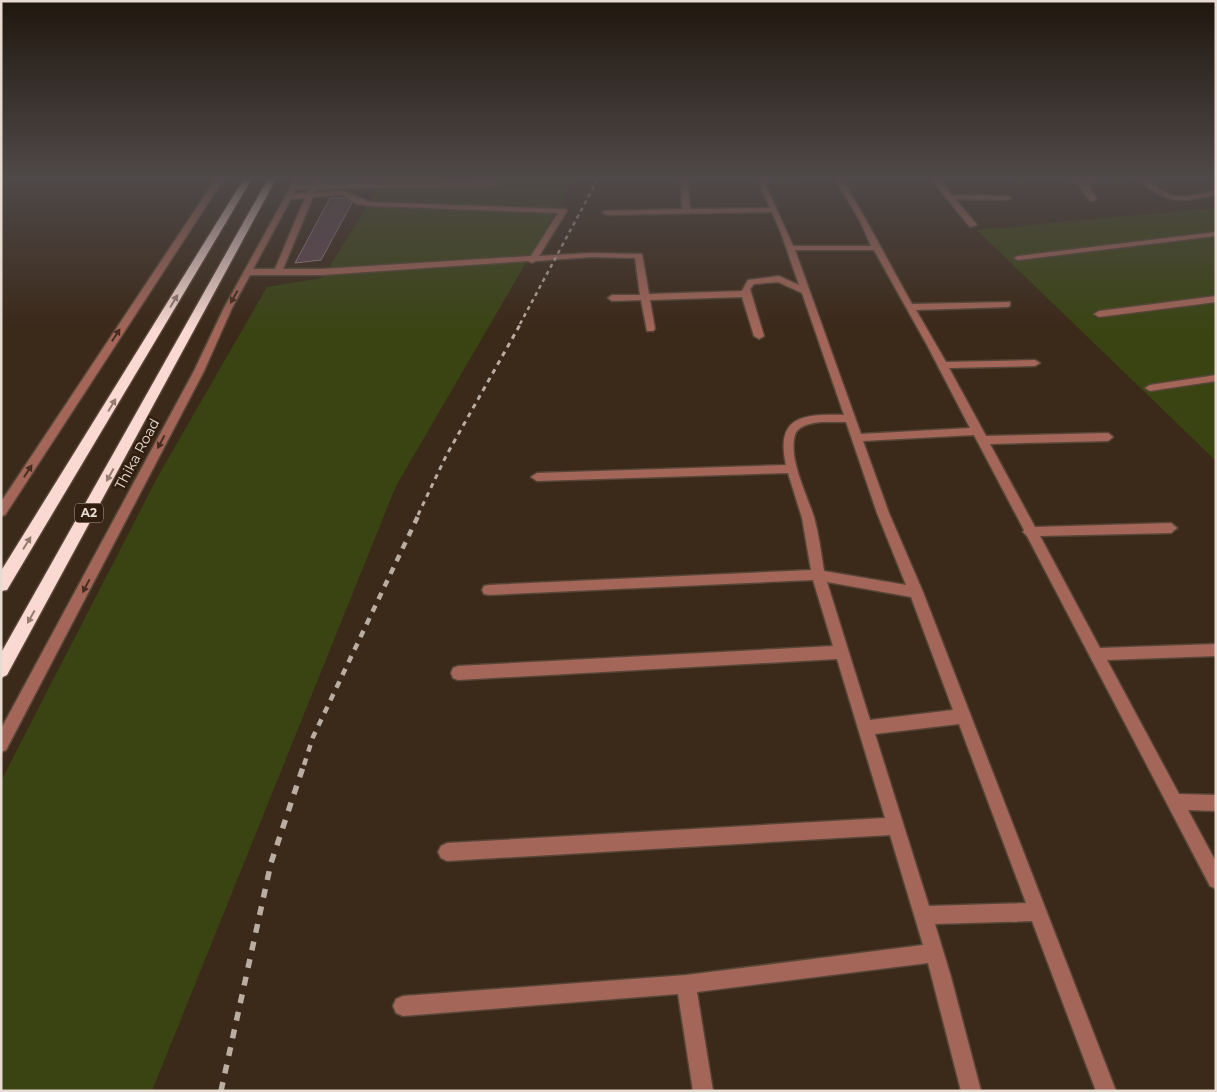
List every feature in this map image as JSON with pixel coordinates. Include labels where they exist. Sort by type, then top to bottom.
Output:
[{"type":"highway","name":"A2","points":[[1,585],[218,228]]},
{"type":"highway","name":"Thika Road","points":[[1,670],[246,228]]},
{"type":"street","points":[[1,512],[188,228]]},
{"type":"street","name":"Thika Road","points":[[1,745],[199,371],[228,308],[272,228]]},
{"type":"street","points":[[278,272],[297,228]]},
{"type":"street","points":[[532,261],[552,228]]},
{"type":"street","points":[[782,228],[883,513],[916,592],[1036,912],[1106,1091]]},
{"type":"street","points":[[867,228],[876,248],[942,365],[1029,532],[1216,880]]},
{"type":"street","points":[[1018,258],[1216,234]]},
{"type":"street","points":[[790,248],[876,248]]},
{"type":"street","points":[[249,272],[322,272],[532,261],[591,255],[639,256],[650,329]]},
{"type":"street","points":[[759,336],[746,294],[746,289],[751,282],[758,279],[779,279],[805,291]]},
{"type":"street","points":[[612,298],[746,294]]},
{"type":"street","points":[[1099,314],[1216,299]]},
{"type":"street","points":[[910,307],[1006,304]]},
{"type":"street","points":[[942,365],[1035,363]]},
{"type":"street","points":[[1150,388],[1216,378]]},
{"type":"street","points":[[850,419],[822,420],[802,423],[793,427],[789,433],[788,442],[792,469],[809,520],[818,575],[923,915],[971,1091]]},
{"type":"street","points":[[857,438],[978,435],[1108,437]]},
{"type":"street","points":[[537,477],[792,469]]},
{"type":"street","points":[[1029,532],[1172,528]]},
{"type":"street","points":[[489,590],[818,575],[916,592]]},
{"type":"street","points":[[1096,654],[1216,650]]},
{"type":"street","points":[[458,673],[843,652]]},
{"type":"street","points":[[865,728],[963,716]]},
{"type":"street","points":[[1174,802],[1216,803]]},
{"type":"street","points":[[447,852],[895,826]]},
{"type":"street","points":[[923,915],[1036,912]]},
{"type":"street","points":[[403,1006],[686,984],[934,953]]},
{"type":"street","points":[[686,984],[702,1091]]},
{"type":"green space","points":[[354,228],[546,228],[396,486],[152,1091],[1,1091],[1,781],[157,478],[267,287],[322,278]]},
{"type":"green space","points":[[999,228],[1216,228],[1216,461],[977,230]]},
{"type":"building","points":[[314,228],[338,228],[321,260],[295,263]]},
{"type":"railway","points":[[520,324],[572,228]]},
{"type":"railway","points":[[418,515],[446,456],[521,323]]},
{"type":"railway","points":[[304,765],[313,737],[419,514]]},
{"type":"railway","points":[[221,1091],[271,863],[304,764]]}]
